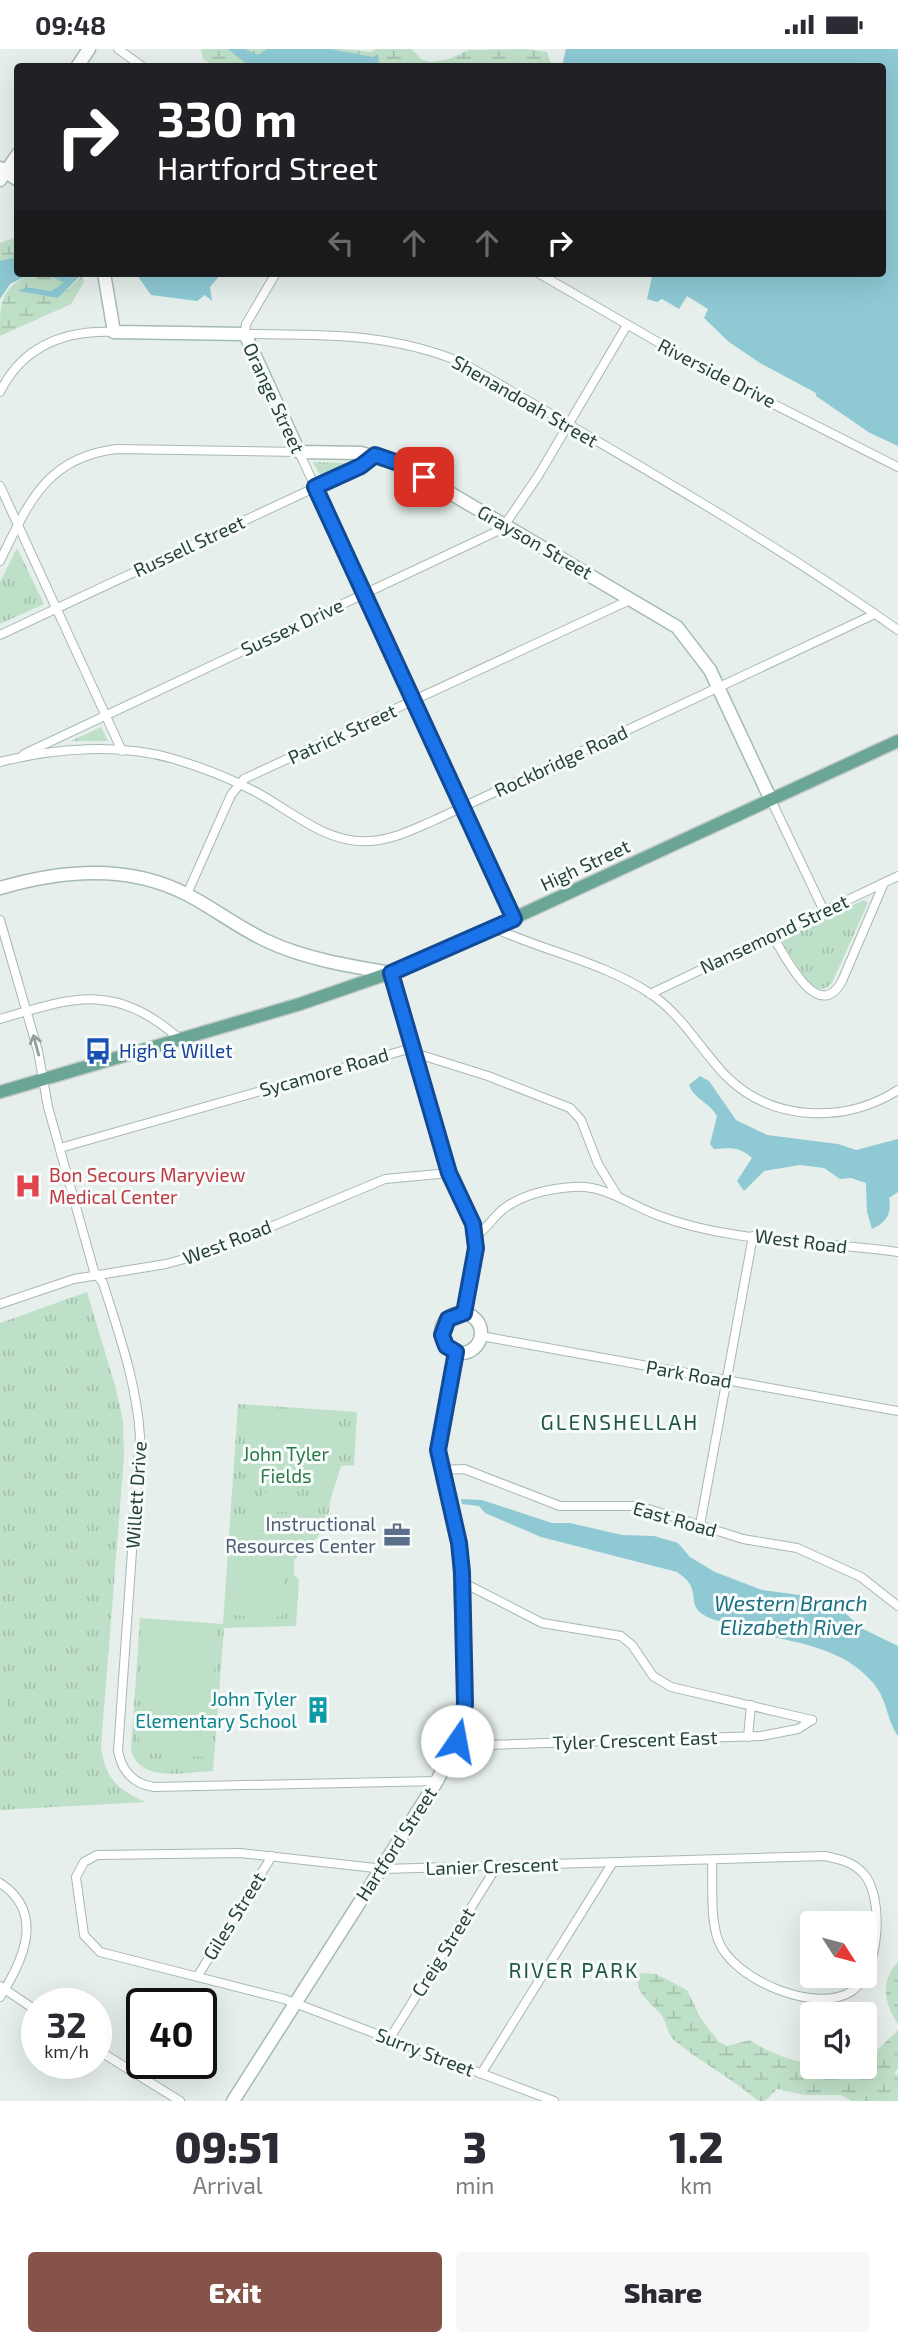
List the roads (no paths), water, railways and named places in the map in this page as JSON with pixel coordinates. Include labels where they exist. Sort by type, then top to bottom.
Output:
[{"type":"main road","name":"High Street","points":[[0,1092],[391,973],[898,741]]},
{"type":"street","points":[[118,49],[137,63]]},
{"type":"street","points":[[2,173],[14,159]]},
{"type":"street","points":[[105,277],[114,331]]},
{"type":"street","points":[[245,334],[246,324],[274,277]]},
{"type":"street","name":"Riverside Drive","points":[[545,277],[708,371],[898,467]]},
{"type":"street","points":[[508,525],[627,325]]},
{"type":"street","name":"Shenandoah Street","points":[[0,392],[23,360],[50,341],[76,332],[368,337],[421,347],[463,363],[711,508],[825,579],[898,630]]},
{"type":"street","name":"Orange Street","points":[[245,334],[514,919]]},
{"type":"street","name":"Grayson Street","points":[[0,561],[31,501],[54,473],[88,454],[117,449],[299,452],[375,455],[401,464],[662,616],[687,637],[719,687],[824,911]]},
{"type":"street","name":"Russell Street","points":[[0,635],[361,466],[375,455]]},
{"type":"street","points":[[0,486],[122,751]]},
{"type":"street","name":"Sussex Drive","points":[[19,757],[508,525]]},
{"type":"street","name":"Patrick Street","points":[[239,784],[632,599]]},
{"type":"street","name":"Rockbridge Road","points":[[0,762],[19,757],[122,751],[177,760],[239,784],[321,831],[349,840],[366,841],[397,836],[875,614]]},
{"type":"street","points":[[187,894],[239,784]]},
{"type":"street","points":[[0,888],[62,874],[96,873],[153,881],[187,894],[249,932],[285,949],[391,973],[449,1173],[469,1214],[476,1236],[464,1313]]},
{"type":"street","name":"Nansemond Street","points":[[650,994],[898,876]]},
{"type":"street","points":[[772,935],[809,991],[820,996],[834,992],[842,981],[885,883]]},
{"type":"street","name":"Willett Drive","points":[[0,920],[44,1079],[45,1095],[96,1274],[103,1283],[131,1376],[140,1437],[118,1751],[127,1773],[140,1783],[154,1787],[437,1781]]},
{"type":"street","points":[[494,928],[619,977],[650,994],[682,1022],[728,1077],[766,1103],[800,1112],[839,1113],[873,1104],[898,1090]]},
{"type":"street","points":[[0,1019],[73,998],[104,998],[149,1014],[180,1039]]},
{"type":"street","name":"Sycamore Road","points":[[60,1148],[394,1051],[415,1052],[570,1108],[581,1120],[598,1164],[617,1195]]},
{"type":"street","name":"West Road","points":[[0,1304],[96,1274],[166,1264],[213,1251],[385,1178],[449,1173]]},
{"type":"street","name":"West Road","points":[[476,1236],[504,1209],[537,1193],[576,1187],[617,1195],[669,1219],[753,1236],[898,1252]]},
{"type":"street","points":[[700,1525],[753,1236]]},
{"type":"street","points":[[464,1313],[475,1319],[481,1336],[472,1350],[456,1352],[443,1341],[442,1329],[448,1319],[464,1313]]},
{"type":"street","name":"Park Road","points":[[481,1336],[898,1411]]},
{"type":"street","name":"Hartford Street","points":[[233,2101],[437,1781],[456,1746],[465,1704],[463,1582],[459,1543],[442,1470],[439,1439],[456,1352]]},
{"type":"street","name":"East Road","points":[[442,1470],[464,1469],[560,1506],[627,1504],[662,1511],[743,1539],[813,1553],[861,1577],[898,1606]]},
{"type":"street","points":[[463,1582],[542,1623],[621,1636],[632,1645],[653,1676],[671,1687],[751,1705],[748,1737]]},
{"type":"street","name":"Tyler Crescent East","points":[[456,1746],[748,1737],[798,1729],[812,1720],[751,1705]]},
{"type":"street","name":"Lanier Crescent","points":[[295,2003],[93,1948],[84,1935],[76,1877],[80,1867],[97,1855],[203,1851],[381,1868],[825,1856],[856,1866],[869,1881],[877,1901],[873,1958],[865,1978],[854,1989],[833,1997],[793,1994],[767,1984],[733,1964],[723,1951],[715,1930],[712,1860]]},
{"type":"street","name":"Giles Street","points":[[197,1977],[272,1856]]},
{"type":"street","points":[[481,2074],[613,1862]]},
{"type":"street","name":"Creig Street","points":[[390,2038],[497,1865]]},
{"type":"street","points":[[0,1884],[12,1892],[23,1908],[26,1934],[23,1957],[2,1991],[21,2002]]},
{"type":"street","name":"Surry Street","points":[[295,2003],[554,2101]]},
{"type":"street","points":[[112,2059],[180,2101]]},
{"type":"water","points":[[228,49],[245,49],[258,55],[267,49],[330,49],[373,57],[378,54],[379,63],[245,63]]},
{"type":"water","points":[[566,49],[898,49],[898,446],[870,433],[816,396],[816,393],[760,363],[729,342],[704,318],[708,309],[687,296],[679,309],[662,299],[657,302],[647,299],[652,277],[886,277],[886,63],[563,63]]},
{"type":"water","points":[[14,258],[14,277],[24,277],[10,284],[0,299],[0,261]]},
{"type":"water","points":[[53,277],[79,277],[58,298],[19,291],[26,287],[51,291],[64,283]]},
{"type":"water","points":[[138,277],[219,277],[210,287],[212,301],[205,295],[197,301],[151,295]]},
{"type":"water","points":[[700,1076],[709,1081],[736,1120],[767,1135],[838,1144],[856,1150],[898,1139],[898,1192],[889,1198],[890,1208],[885,1220],[872,1229],[867,1212],[866,1183],[851,1178],[840,1179],[824,1168],[800,1165],[764,1171],[744,1191],[737,1181],[752,1158],[730,1148],[714,1149],[710,1144],[717,1116],[694,1094],[689,1085]]},
{"type":"water","name":"Western Branch Elizabeth River","points":[[461,1499],[482,1500],[552,1523],[570,1523],[622,1535],[654,1536],[678,1543],[690,1557],[715,1572],[762,1590],[800,1595],[843,1611],[861,1628],[898,1646],[898,1736],[874,1684],[843,1658],[707,1617],[696,1608],[691,1587],[677,1572],[541,1537],[485,1513],[479,1506],[462,1504]]},
{"type":"place","name":"High & Willet","points":[[98,1051]]},
{"type":"place","name":"Bon Secours Maryview Medical Center","points":[[28,1186]]},
{"type":"place","name":"Instructional Resources Center","points":[[397,1535]]},
{"type":"place","name":"John Tyler Elementary School","points":[[318,1710]]},
{"type":"district","name":"GLENSHELLAH","points":[[620,1423]]},
{"type":"district","name":"RIVER PARK","points":[[574,1971]]},
{"type":"park label","name":"John Tyler Fields","points":[[286,1465]]}]
